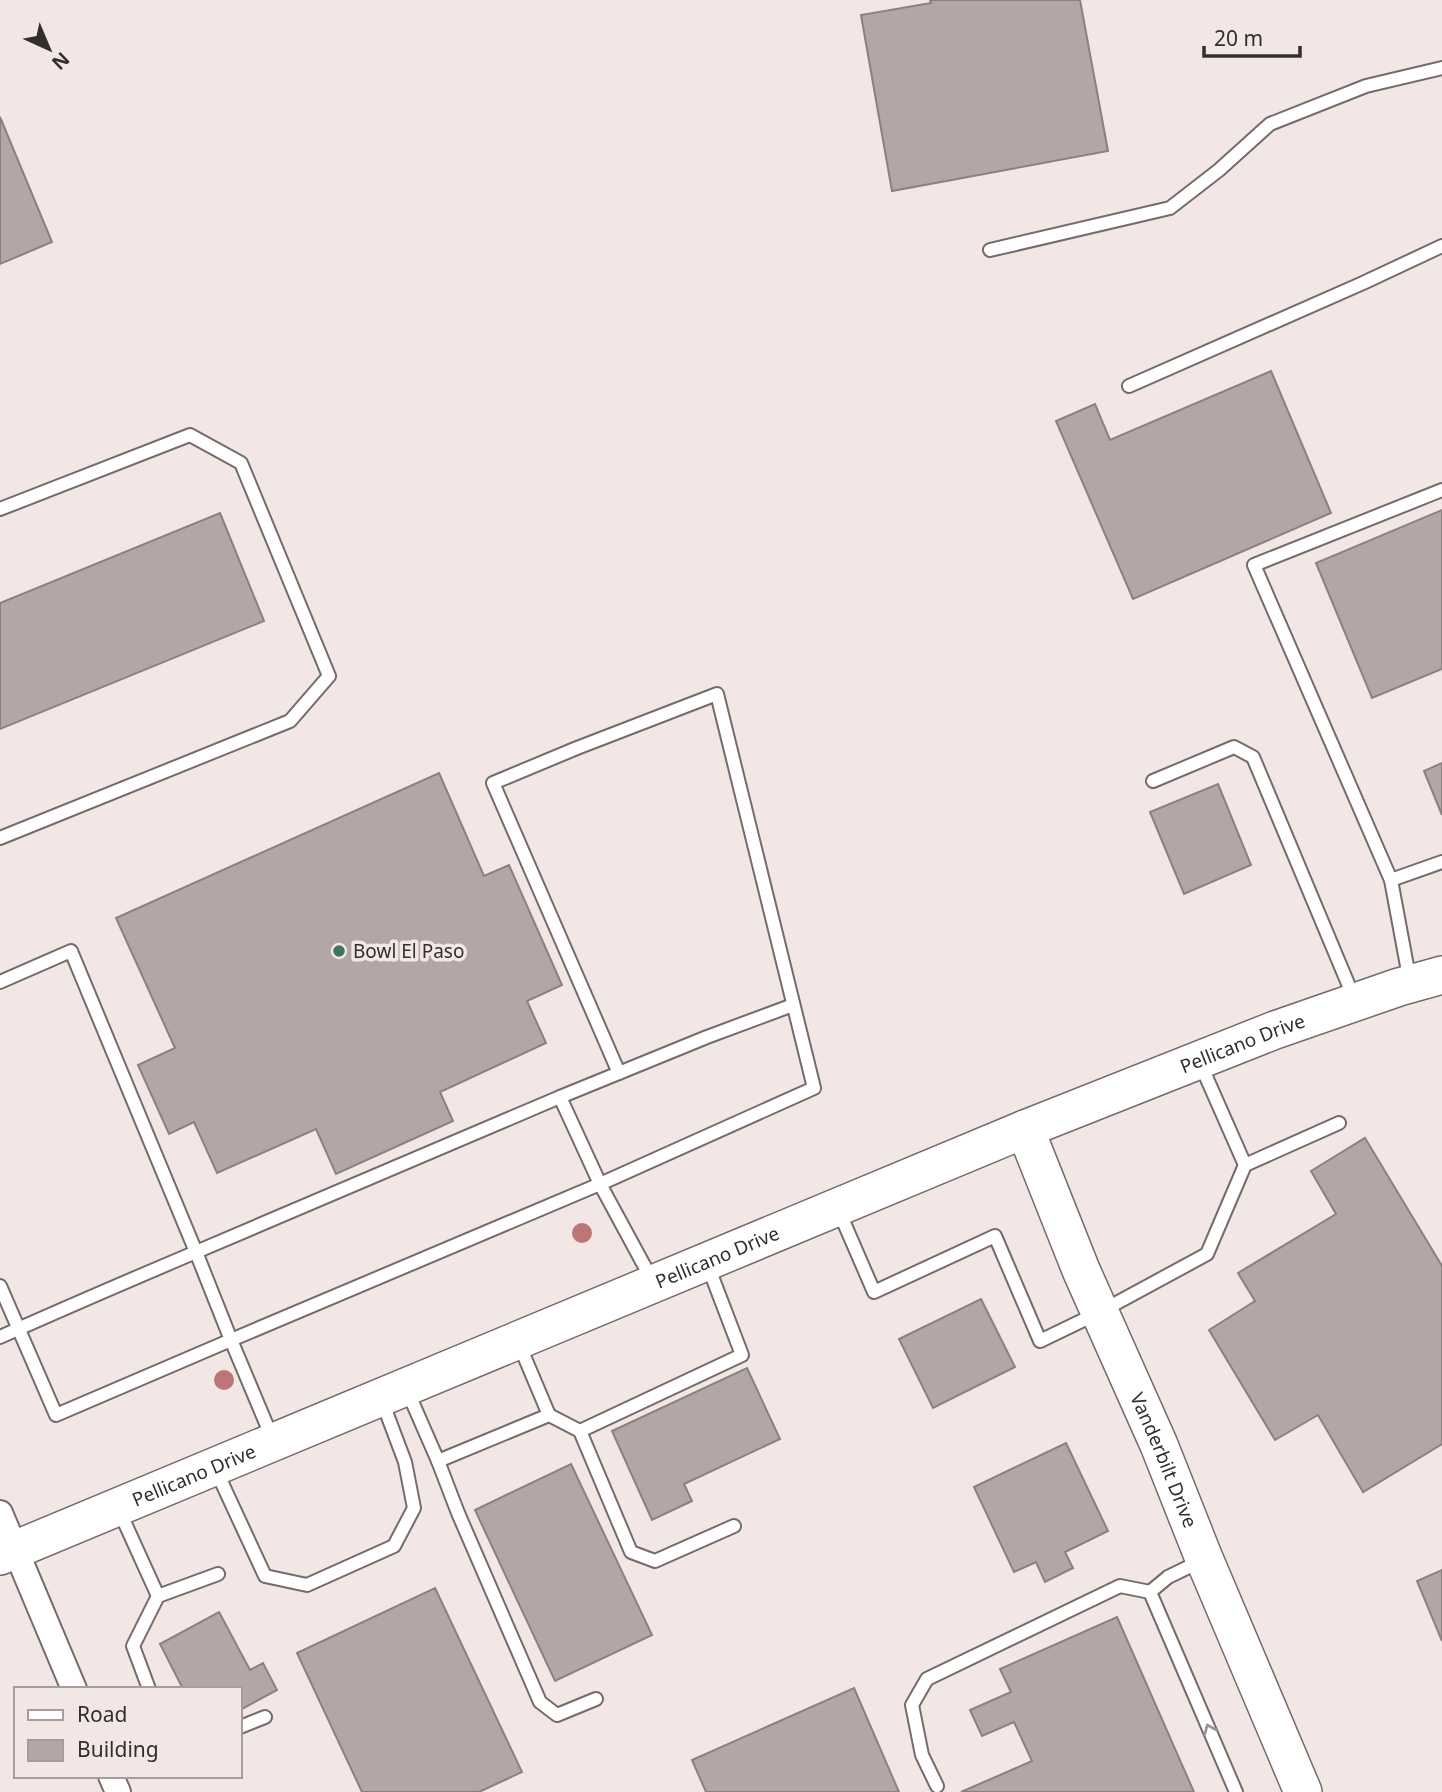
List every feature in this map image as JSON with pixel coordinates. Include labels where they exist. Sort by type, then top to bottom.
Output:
[{"type":"street","name":"Pellicano Drive","points":[[8,1553],[1025,1129],[1275,1030],[1426,979]]},
{"type":"street","name":"Vanderbilt Drive","points":[[1025,1129],[1081,1270],[1159,1445],[1204,1560],[1303,1792]]},
{"type":"street","points":[[0,1513],[8,1553],[73,1687]]},
{"type":"lane","points":[[990,250],[1170,208],[1219,170],[1270,124],[1366,86],[1442,68]]},
{"type":"lane","points":[[1129,386],[1442,246]]},
{"type":"lane","points":[[0,509],[190,435],[242,463],[329,676],[290,721],[0,838]]},
{"type":"lane","points":[[1426,979],[1391,880],[1254,565],[1442,490]]},
{"type":"lane","points":[[0,1286],[56,1415],[600,1184],[814,1088],[717,694],[493,783],[619,1073]]},
{"type":"lane","points":[[1153,780],[1234,747],[1253,757],[1356,1002]]},
{"type":"lane","points":[[1391,880],[1442,862]]},
{"type":"lane","points":[[0,982],[71,951],[274,1442]]},
{"type":"lane","points":[[0,1338],[106,1290],[559,1097],[793,1005]]},
{"type":"lane","points":[[1199,1060],[1245,1165]]},
{"type":"lane","points":[[559,1097],[600,1184],[654,1284]]},
{"type":"lane","points":[[837,1208],[874,1292],[995,1236],[1040,1341],[1207,1254],[1245,1165],[1339,1123]]},
{"type":"lane","points":[[580,1431],[742,1355],[706,1262]]},
{"type":"lane","points":[[517,1340],[549,1415],[580,1431],[631,1552],[654,1561],[734,1526]]},
{"type":"lane","points":[[393,1392],[438,1461],[540,1702],[557,1714],[596,1699]]},
{"type":"lane","points":[[215,1466],[265,1576],[307,1585],[394,1546],[414,1508],[393,1392]]},
{"type":"lane","points":[[438,1461],[549,1415]]},
{"type":"lane","points":[[117,1507],[158,1596]]},
{"type":"lane","points":[[1150,1592],[1168,1577],[1204,1560]]},
{"type":"lane","points":[[148,1687],[133,1646],[158,1596],[218,1574]]},
{"type":"lane","points":[[937,1786],[922,1755],[912,1705],[927,1679],[1121,1586],[1150,1592]]},
{"type":"lane","points":[[1150,1592],[1236,1792]]},
{"type":"lane","points":[[242,1726],[265,1717]]},
{"type":"building","points":[[930,0],[1080,0],[1108,151],[892,191],[861,15],[931,3]]},
{"type":"building","points":[[0,117],[52,242],[0,264]]},
{"type":"building","points":[[1271,371],[1331,513],[1133,599],[1056,421],[1095,404],[1110,440]]},
{"type":"building","points":[[1442,510],[1442,669],[1372,698],[1316,563]]},
{"type":"building","points":[[220,513],[264,621],[0,729],[0,603]]},
{"type":"building","points":[[1442,763],[1442,815],[1424,771]]},
{"type":"building","name":"Bowl El Paso","points":[[439,773],[484,876],[509,865],[562,985],[527,1001],[546,1043],[440,1092],[453,1121],[336,1174],[316,1129],[217,1173],[194,1122],[169,1134],[138,1065],[175,1048],[116,918]]},
{"type":"building","points":[[1218,784],[1251,865],[1184,894],[1150,812]]},
{"type":"building","points":[[1365,1138],[1442,1266],[1442,1444],[1363,1492],[1318,1415],[1275,1440],[1209,1330],[1255,1301],[1238,1273],[1336,1214],[1311,1171]]},
{"type":"building","points":[[981,1299],[1015,1367],[933,1408],[899,1339]]},
{"type":"building","points":[[747,1368],[780,1439],[684,1484],[692,1501],[652,1520],[612,1431]]},
{"type":"building","points":[[1066,1443],[1108,1531],[1065,1552],[1073,1568],[1045,1582],[1036,1562],[1014,1572],[974,1487]]},
{"type":"building","points":[[571,1464],[652,1635],[555,1681],[475,1510]]},
{"type":"building","points":[[1442,1570],[1442,1641],[1417,1581]]},
{"type":"building","points":[[435,1588],[522,1772],[479,1792],[362,1792],[297,1653]]},
{"type":"building","points":[[219,1612],[250,1670],[263,1663],[277,1690],[242,1709],[242,1687],[182,1687],[160,1644]]},
{"type":"building","points":[[1117,1617],[1194,1792],[961,1792],[1032,1761],[1014,1722],[982,1736],[970,1710],[1011,1692],[1000,1669]]},
{"type":"building","points":[[854,1688],[899,1792],[706,1792],[692,1760]]},
{"type":"place","name":"Bowl El Paso","points":[[339,951]]}]
